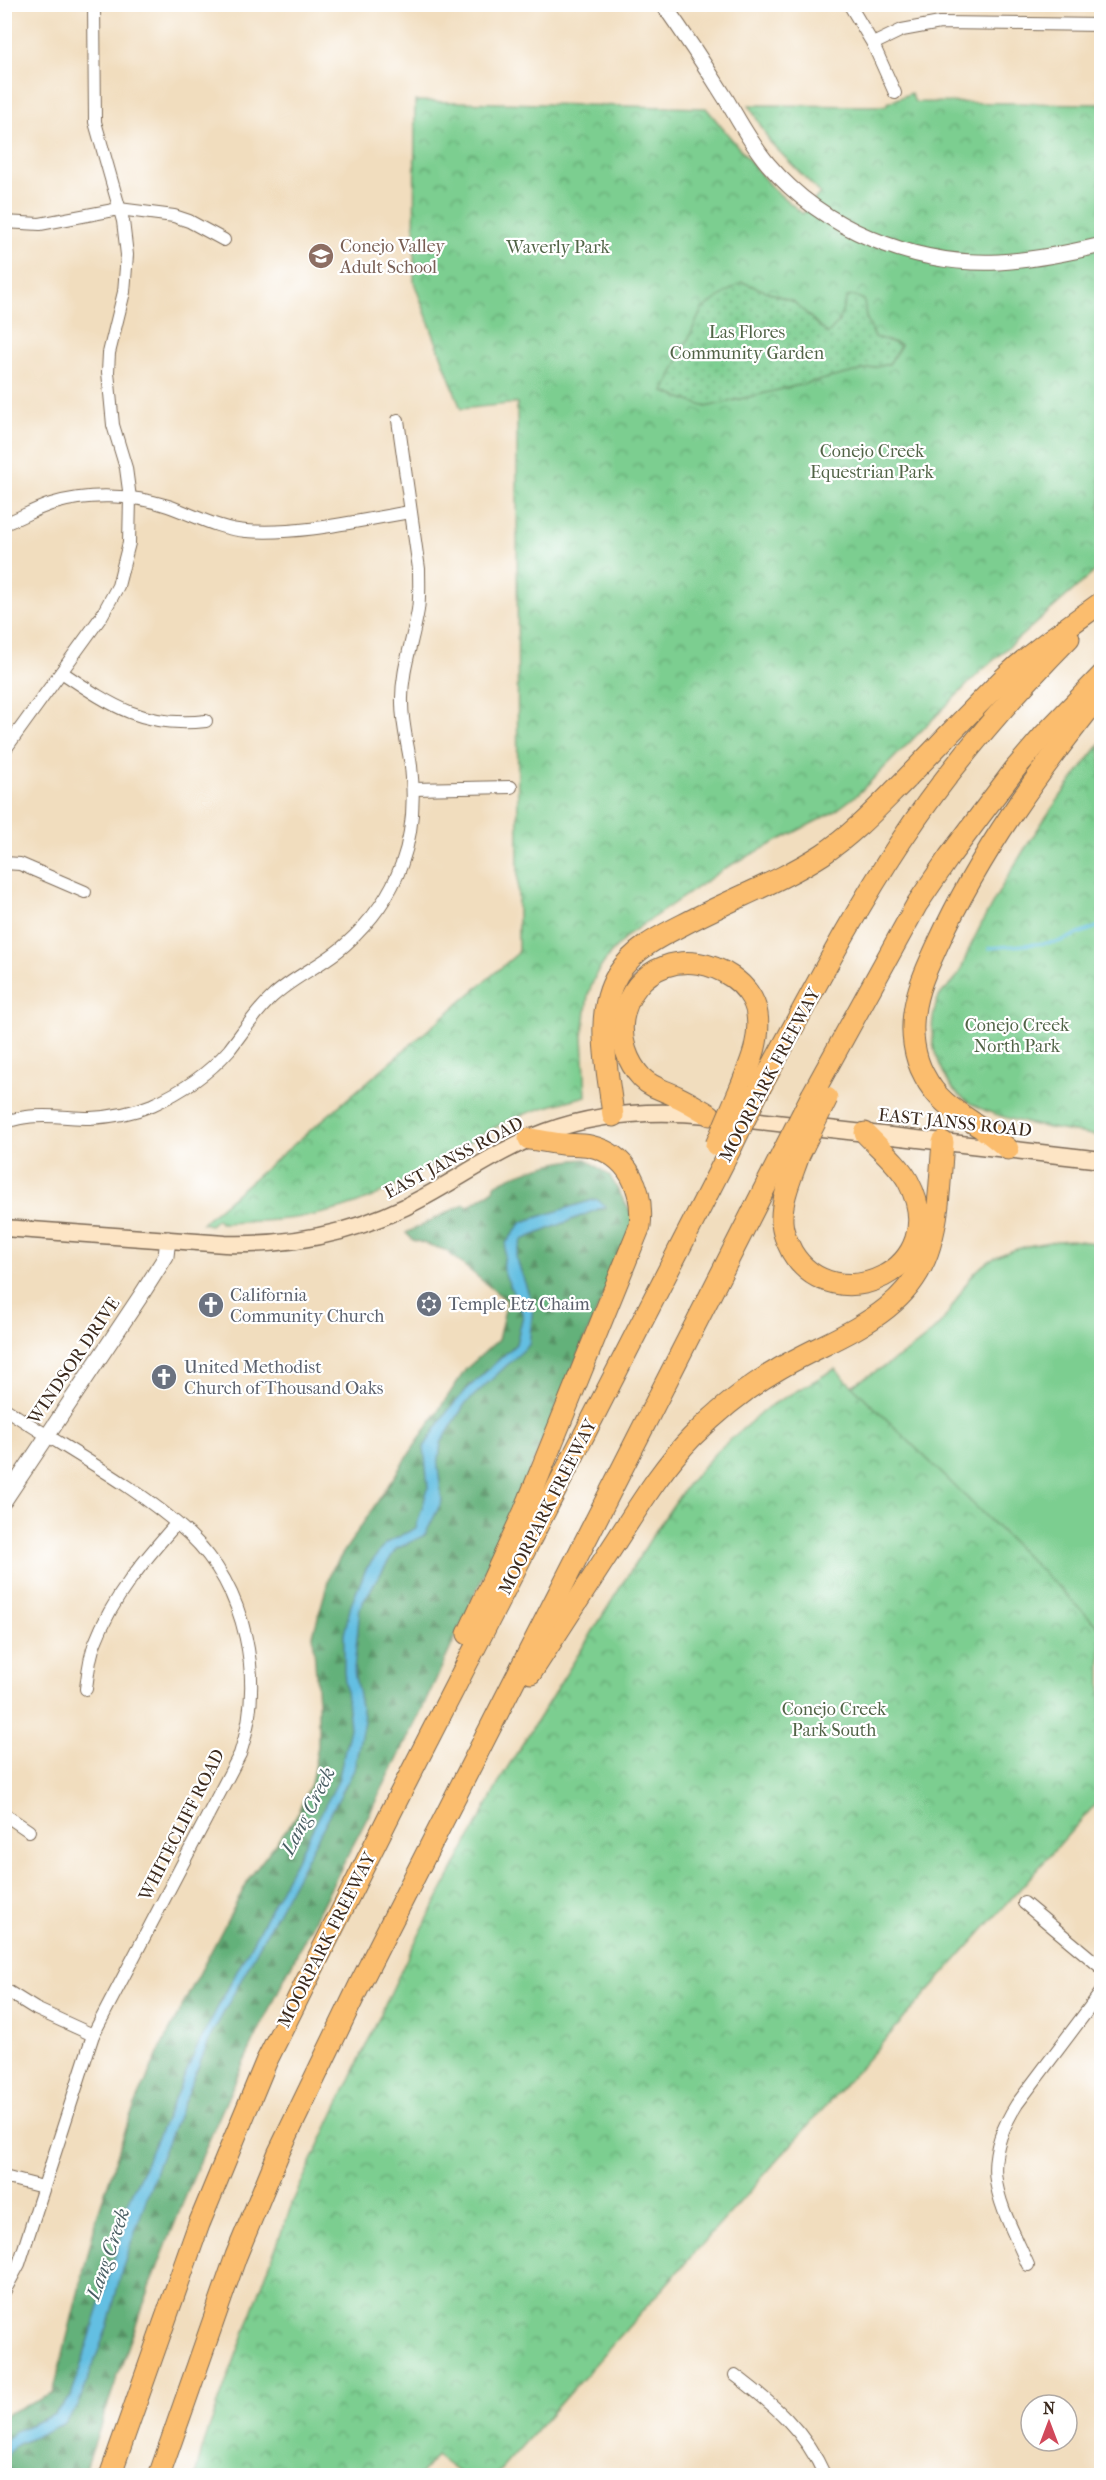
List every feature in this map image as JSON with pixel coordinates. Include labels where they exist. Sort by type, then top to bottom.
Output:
[{"type":"highway","name":"MOORPARK FREEWAY","points":[[110,2475],[200,2224],[262,2073],[400,1794],[576,1453],[750,1090],[901,841],[975,742],[1101,604]]},
{"type":"highway","points":[[613,1116],[604,1030],[605,1009],[617,976],[628,960],[654,939],[739,896],[776,881],[825,853],[874,811],[1006,677],[1040,647],[1101,604]]},
{"type":"highway","points":[[159,2475],[236,2256],[279,2152],[360,1984],[820,1097],[917,904],[1015,769],[1101,675]]},
{"type":"highway","points":[[1008,1149],[984,1129],[951,1108],[931,1086],[918,1060],[913,1030],[914,1014],[923,978],[951,917],[975,873],[1026,792],[1101,693]]},
{"type":"highway","points":[[710,1115],[676,1095],[655,1089],[634,1068],[627,1054],[622,1027],[624,1011],[632,993],[644,979],[659,968],[679,962],[696,961],[725,972],[745,988],[757,1010],[758,1026],[750,1090]]},
{"type":"highway","points":[[790,1154],[782,1212],[784,1234],[789,1247],[798,1260],[817,1275],[842,1284],[869,1282],[885,1276],[908,1256],[917,1236],[919,1224],[914,1196],[908,1180],[865,1133]]},
{"type":"highway","points":[[400,1794],[478,1611],[524,1512],[640,1226],[640,1197],[636,1183],[630,1172],[610,1155],[591,1147],[529,1138]]},
{"type":"highway","points":[[360,1984],[434,1854],[497,1730],[650,1489],[671,1461],[709,1421],[754,1384],[876,1316],[895,1303],[908,1289],[930,1247],[935,1227],[943,1142]]},
{"type":"main road","name":"EAST JANSS ROAD","points":[[4,1228],[266,1244],[306,1239],[352,1228],[401,1209],[483,1161],[529,1138],[567,1125],[613,1116],[664,1113],[710,1115],[1101,1160]]},
{"type":"street","points":[[4,751],[63,673],[101,617],[118,585],[129,543],[132,519],[126,468],[113,425],[108,372],[109,353],[127,272],[123,221],[95,122],[94,4]]},
{"type":"street","points":[[663,4],[769,165],[800,195],[845,226],[896,248],[928,256],[971,261],[1022,260],[1101,245]]},
{"type":"street","points":[[849,4],[873,44],[895,93]]},
{"type":"street","points":[[873,44],[902,30],[940,23],[1101,25]]},
{"type":"street","points":[[4,222],[40,224],[119,209],[174,216],[189,221],[224,240]]},
{"type":"street","points":[[4,1122],[27,1117],[114,1115],[151,1105],[201,1077],[229,1049],[252,1017],[287,982],[326,961],[345,946],[376,913],[404,860],[413,812],[413,789],[403,725],[402,701],[404,672],[419,593],[419,569],[398,420]]},
{"type":"street","points":[[4,524],[50,504],[74,499],[130,498],[167,506],[216,525],[246,531],[284,531],[410,512]]},
{"type":"street","points":[[63,673],[115,707],[135,715],[152,720],[184,723],[206,721]]},
{"type":"street","points":[[413,789],[511,787]]},
{"type":"street","points":[[4,863],[20,864],[85,892]]},
{"type":"street","name":"WINDSOR DRIVE","points":[[4,1501],[166,1256],[168,1239]]},
{"type":"street","name":"WHITECLIFF ROAD","points":[[4,1408],[136,1493],[190,1535],[218,1569],[237,1607],[250,1660],[251,1685],[248,1725],[240,1754],[93,2035],[19,2264],[4,2292]]},
{"type":"street","points":[[86,1689],[92,1654],[103,1626],[146,1558],[177,1524]]},
{"type":"street","points":[[4,1814],[29,1831]]},
{"type":"street","points":[[1024,1903],[1101,1968]]},
{"type":"street","points":[[4,1989],[45,2014],[93,2035]]},
{"type":"street","points":[[1028,2265],[1004,2209],[997,2186],[994,2163],[997,2142],[1017,2104],[1101,1991]]},
{"type":"street","points":[[4,2177],[43,2187]]},
{"type":"street","points":[[735,2375],[793,2423],[817,2458],[825,2475]]},
{"type":"green space","name":"Conejo Creek Equestrian Park","points":[[911,93],[915,102],[1101,104],[1101,566],[980,672],[858,794],[834,812],[727,867],[629,934],[610,954],[596,974],[588,995],[583,1036],[586,1096],[512,1119],[396,1185],[355,1204],[289,1219],[220,1223],[217,1219],[210,1225],[202,1223],[518,953],[517,403],[461,409],[414,282],[415,101],[706,108],[772,188],[803,214],[820,193],[770,142],[749,105],[886,106],[887,103]]},
{"type":"green space","name":"Las Flores Community Garden","points":[[742,282],[794,302],[828,334],[838,323],[847,297],[855,296],[864,300],[866,318],[875,337],[901,345],[889,364],[706,407],[664,392],[702,309]]},
{"type":"green space","name":"Conejo Creek North Park","points":[[1101,743],[1101,1136],[1026,1123],[1006,1118],[971,1104],[956,1092],[948,1081],[934,1049],[932,1032],[938,999],[958,975],[997,895],[1046,817]]},
{"type":"green space","points":[[586,1159],[610,1176],[635,1220],[506,1526],[423,1707],[287,1974],[220,2114],[158,2267],[84,2475],[5,2475],[4,2415],[53,2394],[97,2217],[129,2119],[162,2045],[250,1877],[295,1818],[311,1784],[318,1746],[318,1701],[313,1635],[331,1571],[466,1369],[498,1340],[507,1301],[445,1250],[413,1240],[406,1233],[464,1204],[469,1206],[494,1190],[495,1185],[516,1175],[551,1164]]},
{"type":"green space","points":[[1072,1240],[1101,1244],[1101,1634],[851,1386],[899,1358],[931,1333],[945,1318],[963,1288],[980,1267],[1018,1249]]},
{"type":"green space","name":"Conejo Creek Park South","points":[[835,1369],[1101,1629],[1101,1798],[496,2475],[462,2475],[436,2456],[420,2475],[195,2475],[206,2437],[293,2201],[407,1958],[504,1773],[658,1527],[687,1485],[717,1451],[768,1407]]},
{"type":"water","points":[[596,1199],[606,1206],[522,1240],[516,1257],[533,1306],[529,1345],[465,1404],[441,1443],[438,1467],[442,1501],[425,1535],[396,1549],[360,1607],[354,1671],[364,1721],[354,1770],[211,2036],[158,2165],[122,2270],[108,2325],[77,2408],[63,2424],[17,2445],[9,2452],[5,2464],[5,2441],[15,2431],[53,2415],[71,2397],[125,2224],[127,2205],[200,2041],[338,1781],[350,1728],[344,1672],[344,1634],[351,1605],[366,1569],[386,1543],[416,1528],[428,1488],[424,1447],[446,1413],[466,1390],[516,1344],[523,1315],[503,1270],[506,1243],[522,1222]]},
{"type":"water","points":[[5,2464],[13,2475],[5,2475]]},
{"type":"waterway","name":"Lang Creek","points":[[989,948],[1058,942],[1102,925]]},
{"type":"place","name":"Conejo Valley Adult School","points":[[321,256]]},
{"type":"place","name":"Temple Etz Chaim","points":[[429,1304]]},
{"type":"place","name":"California Community Church","points":[[211,1305]]},
{"type":"place","name":"United Methodist Church of Thousand Oaks","points":[[164,1377]]},
{"type":"park label","name":"Waverly Park","points":[[558,247]]}]
